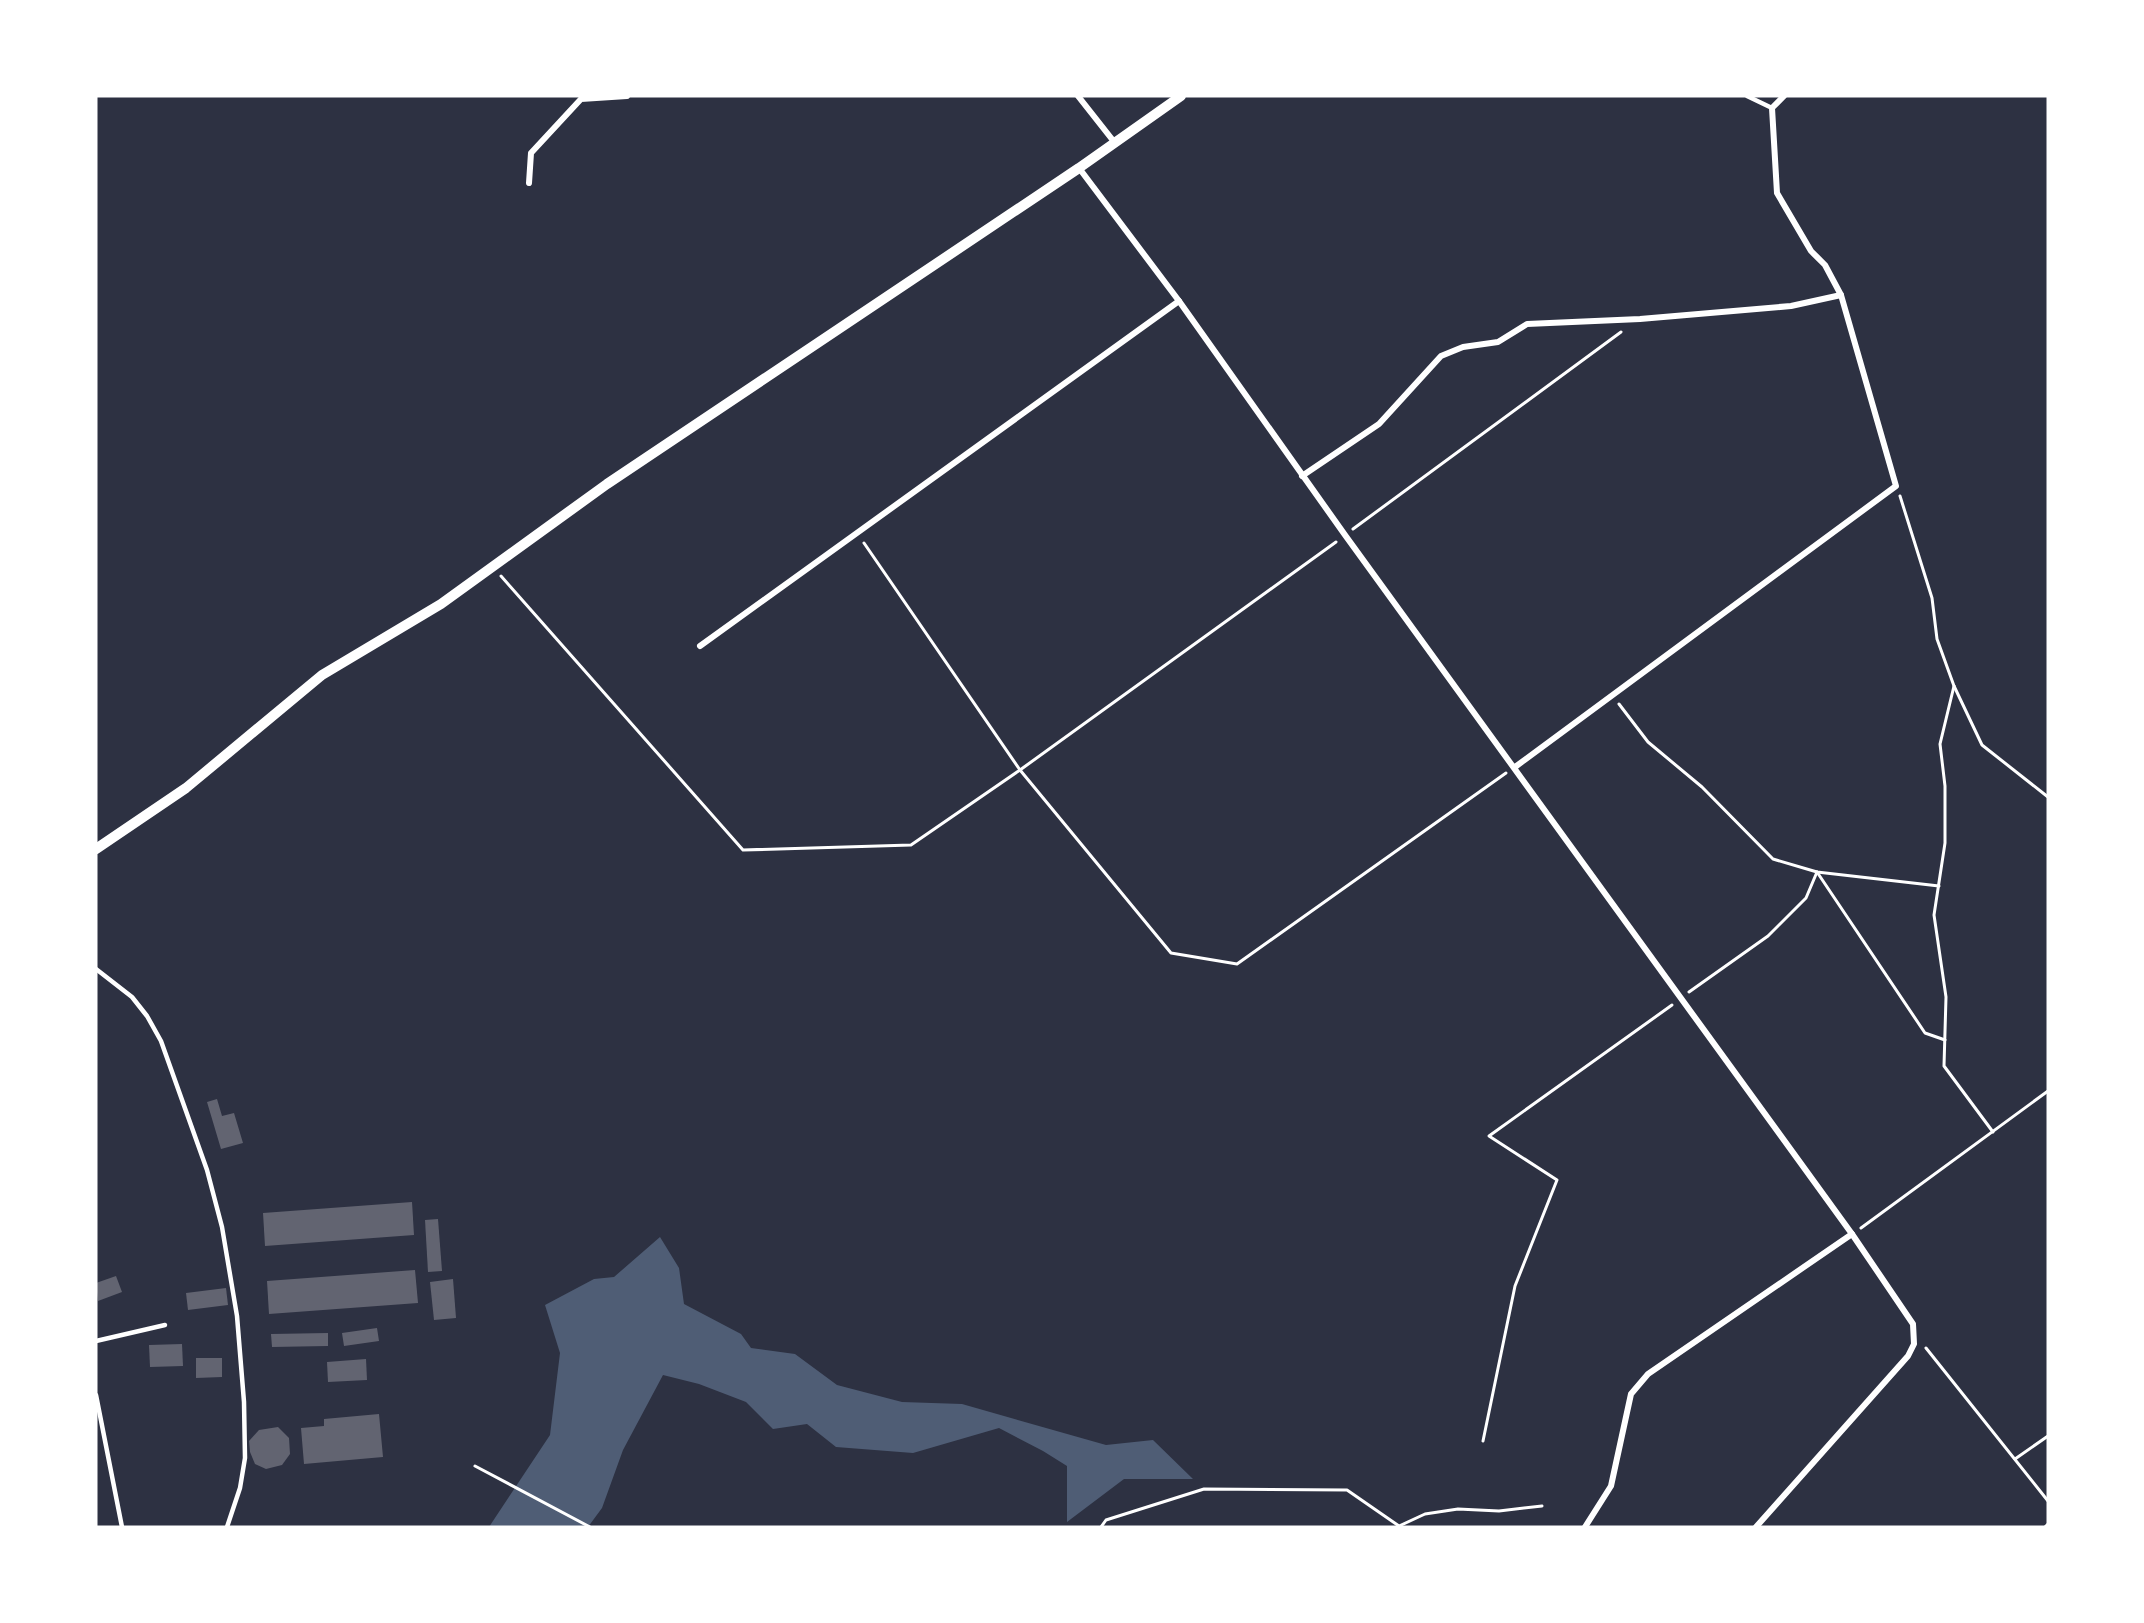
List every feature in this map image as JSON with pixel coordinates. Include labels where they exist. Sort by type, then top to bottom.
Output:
[{"type":"street","points":[[529,183],[531,153],[581,99],[627,96]]},
{"type":"street","points":[[1078,96],[1115,142]]},
{"type":"street","points":[[96,849],[186,788],[322,675],[441,604],[607,484],[1079,168],[1181,96]]},
{"type":"street","points":[[1515,767],[1896,486],[1841,295],[1825,265],[1811,251],[1777,193],[1772,108],[1784,96]]},
{"type":"street","points":[[1079,168],[1179,301],[1344,535],[1515,767],[1852,1234],[1913,1324],[1914,1344],[1898,1369],[1755,1527]]},
{"type":"street","points":[[1302,476],[1379,424],[1441,356],[1463,347],[1498,342],[1527,324],[1640,319],[1791,306],[1841,295]]},
{"type":"street","points":[[700,646],[1179,301]]},
{"type":"street","points":[[1585,1527],[1611,1486],[1631,1394],[1648,1374],[1852,1234]]},
{"type":"lane","points":[[1747,96],[1772,108]]},
{"type":"lane","points":[[96,969],[132,997],[147,1016],[161,1041],[207,1170],[222,1227],[237,1316],[244,1402],[245,1458],[240,1488],[227,1527]]},
{"type":"lane","points":[[96,1341],[165,1325]]},
{"type":"lane","points":[[96,1395],[122,1527]]},
{"type":"path","points":[[493,567],[743,850],[911,845],[1020,770],[1640,319]]},
{"type":"path","points":[[1896,486],[1932,598],[1937,639],[1954,686],[1982,745],[2048,797]]},
{"type":"path","points":[[857,533],[1020,770],[1171,953],[1237,964],[1515,767]]},
{"type":"path","points":[[1954,686],[1940,744],[1945,786],[1944,843],[1934,915],[1946,997],[1944,1066],[1993,1132]]},
{"type":"path","points":[[1612,697],[1648,742],[1702,787],[1773,859],[1817,873],[1939,886]]},
{"type":"path","points":[[1484,1441],[1515,1286],[1557,1180],[1489,1136],[1768,936],[1806,898],[1817,873]]},
{"type":"path","points":[[1817,873],[1925,1033],[1945,1040]]},
{"type":"path","points":[[1852,1234],[2048,1091]]},
{"type":"path","points":[[1914,1344],[1928,1349],[2048,1501]]},
{"type":"path","points":[[2015,1459],[2048,1436]]},
{"type":"path","points":[[475,1466],[590,1527]]},
{"type":"path","points":[[1101,1527],[1106,1520],[1204,1489],[1347,1490],[1398,1527],[1425,1514],[1458,1509],[1499,1511],[1542,1506]]},
{"type":"water","points":[[660,1237],[679,1268],[684,1304],[741,1334],[751,1348],[795,1354],[837,1385],[902,1402],[962,1404],[1106,1445],[1153,1440],[1193,1479],[1124,1479],[1067,1522],[1067,1466],[999,1428],[913,1453],[836,1447],[807,1424],[773,1429],[746,1402],[699,1384],[663,1375],[623,1450],[602,1508],[588,1527],[489,1527],[550,1435],[560,1353],[545,1305],[594,1279],[614,1277]]},
{"type":"building","points":[[217,1099],[222,1116],[234,1113],[243,1143],[221,1149],[207,1102]]},
{"type":"building","points":[[412,1202],[414,1235],[265,1246],[263,1213]]},
{"type":"building","points":[[438,1219],[442,1271],[428,1272],[425,1220]]},
{"type":"building","points":[[415,1270],[418,1303],[269,1314],[267,1281]]},
{"type":"building","points":[[116,1276],[122,1292],[98,1301],[96,1283]]},
{"type":"building","points":[[453,1279],[456,1318],[434,1320],[430,1282]]},
{"type":"building","points":[[226,1288],[228,1305],[188,1310],[186,1293]]},
{"type":"building","points":[[377,1328],[379,1341],[344,1346],[342,1333]]},
{"type":"building","points":[[328,1333],[328,1346],[272,1347],[271,1334]]},
{"type":"building","points":[[182,1344],[183,1366],[150,1367],[149,1345]]},
{"type":"building","points":[[196,1358],[222,1358],[222,1377],[196,1378]]},
{"type":"building","points":[[366,1359],[367,1380],[328,1382],[327,1362]]},
{"type":"building","points":[[379,1414],[383,1457],[304,1464],[301,1428],[324,1426],[324,1419]]},
{"type":"building","points":[[278,1427],[289,1438],[290,1454],[282,1465],[266,1469],[255,1464],[250,1452],[249,1441],[259,1430]]}]
